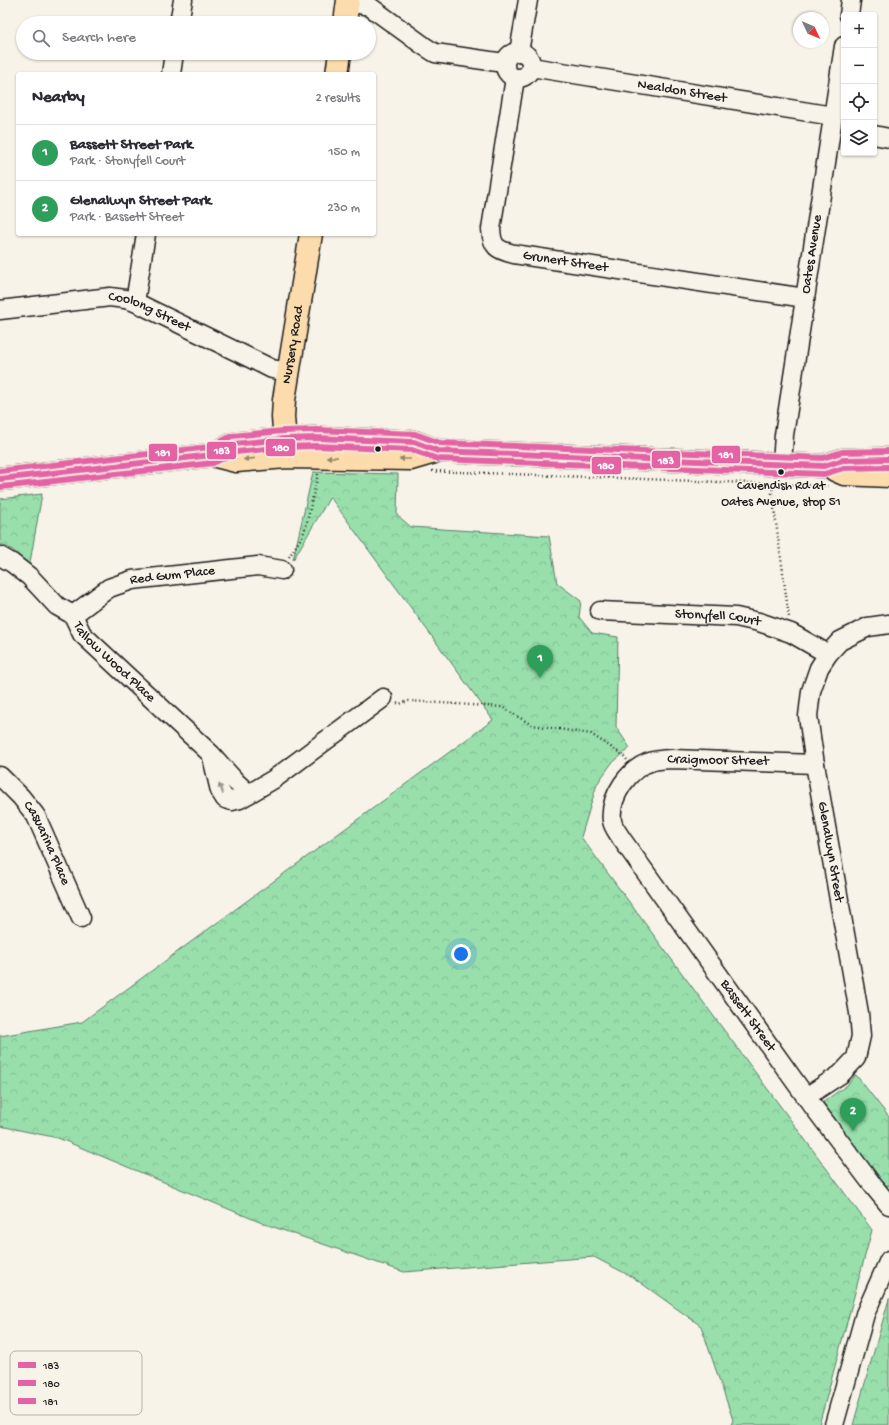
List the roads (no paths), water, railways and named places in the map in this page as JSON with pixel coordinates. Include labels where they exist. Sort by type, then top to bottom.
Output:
[{"type":"main road","points":[[336,72],[339,60]]},
{"type":"main road","name":"Nursery Road","points":[[286,448],[283,410],[312,236]]},
{"type":"main road","points":[[0,479],[212,455],[234,444],[411,459],[438,451],[824,466],[844,474],[889,476]]},
{"type":"main road","points":[[824,466],[843,460],[889,459]]},
{"type":"street","points":[[180,16],[182,0]]},
{"type":"street","points":[[519,52],[528,0]]},
{"type":"street","points":[[849,12],[851,0]]},
{"type":"street","points":[[347,8],[369,6],[435,53],[504,63]]},
{"type":"street","name":"Oates Avenue","points":[[782,464],[784,435],[805,298],[836,124],[844,48]]},
{"type":"street","points":[[519,52],[528,57],[531,67],[530,71],[525,76],[515,78],[507,72],[504,63],[509,55],[519,52]]},
{"type":"street","points":[[171,72],[173,60]]},
{"type":"street","name":"Nealdon Street","points":[[531,67],[836,124]]},
{"type":"street","name":"Grunert Street","points":[[515,78],[491,229],[492,240],[496,247],[504,252],[514,254],[805,298]]},
{"type":"street","points":[[877,136],[889,138]]},
{"type":"street","points":[[135,302],[146,236]]},
{"type":"street","name":"Coolong Street","points":[[0,310],[110,297],[125,299],[135,302],[262,364],[289,372]]},
{"type":"street","name":"Tallow Wood Place","points":[[0,556],[30,577],[57,606],[73,615],[82,634],[211,754],[220,791],[225,799],[232,801],[240,799],[274,779],[383,698]]},
{"type":"street","name":"Red Gum Place","points":[[73,615],[109,588],[132,580],[258,566],[282,570]]},
{"type":"street","name":"Stonyfell Court","points":[[600,611],[736,617],[759,622],[791,633],[828,654]]},
{"type":"street","name":"Glenalwyn Street","points":[[806,1097],[841,1074],[856,1058],[861,1036],[859,1013],[815,764],[808,716],[811,691],[819,668],[828,654],[840,642],[868,627],[889,624]]},
{"type":"street","name":"Craigmoor Street","points":[[612,823],[613,806],[621,784],[636,770],[652,761],[672,759],[815,764]]},
{"type":"street","name":"Casuarina Place","points":[[0,776],[21,797],[36,816],[81,918]]},
{"type":"street","name":"Bassett Street","points":[[612,823],[620,838],[806,1097],[889,1205]]},
{"type":"street","points":[[834,1425],[866,1314],[889,1260]]},
{"type":"place","name":"Cavendish Rd at Oates Avenue, stop 51","points":[[781,472]]},
{"type":"place","name":"Bassett Street Park","points":[[540,678]]},
{"type":"place","name":"Glenalwyn Street Park","points":[[853,1131]]}]
